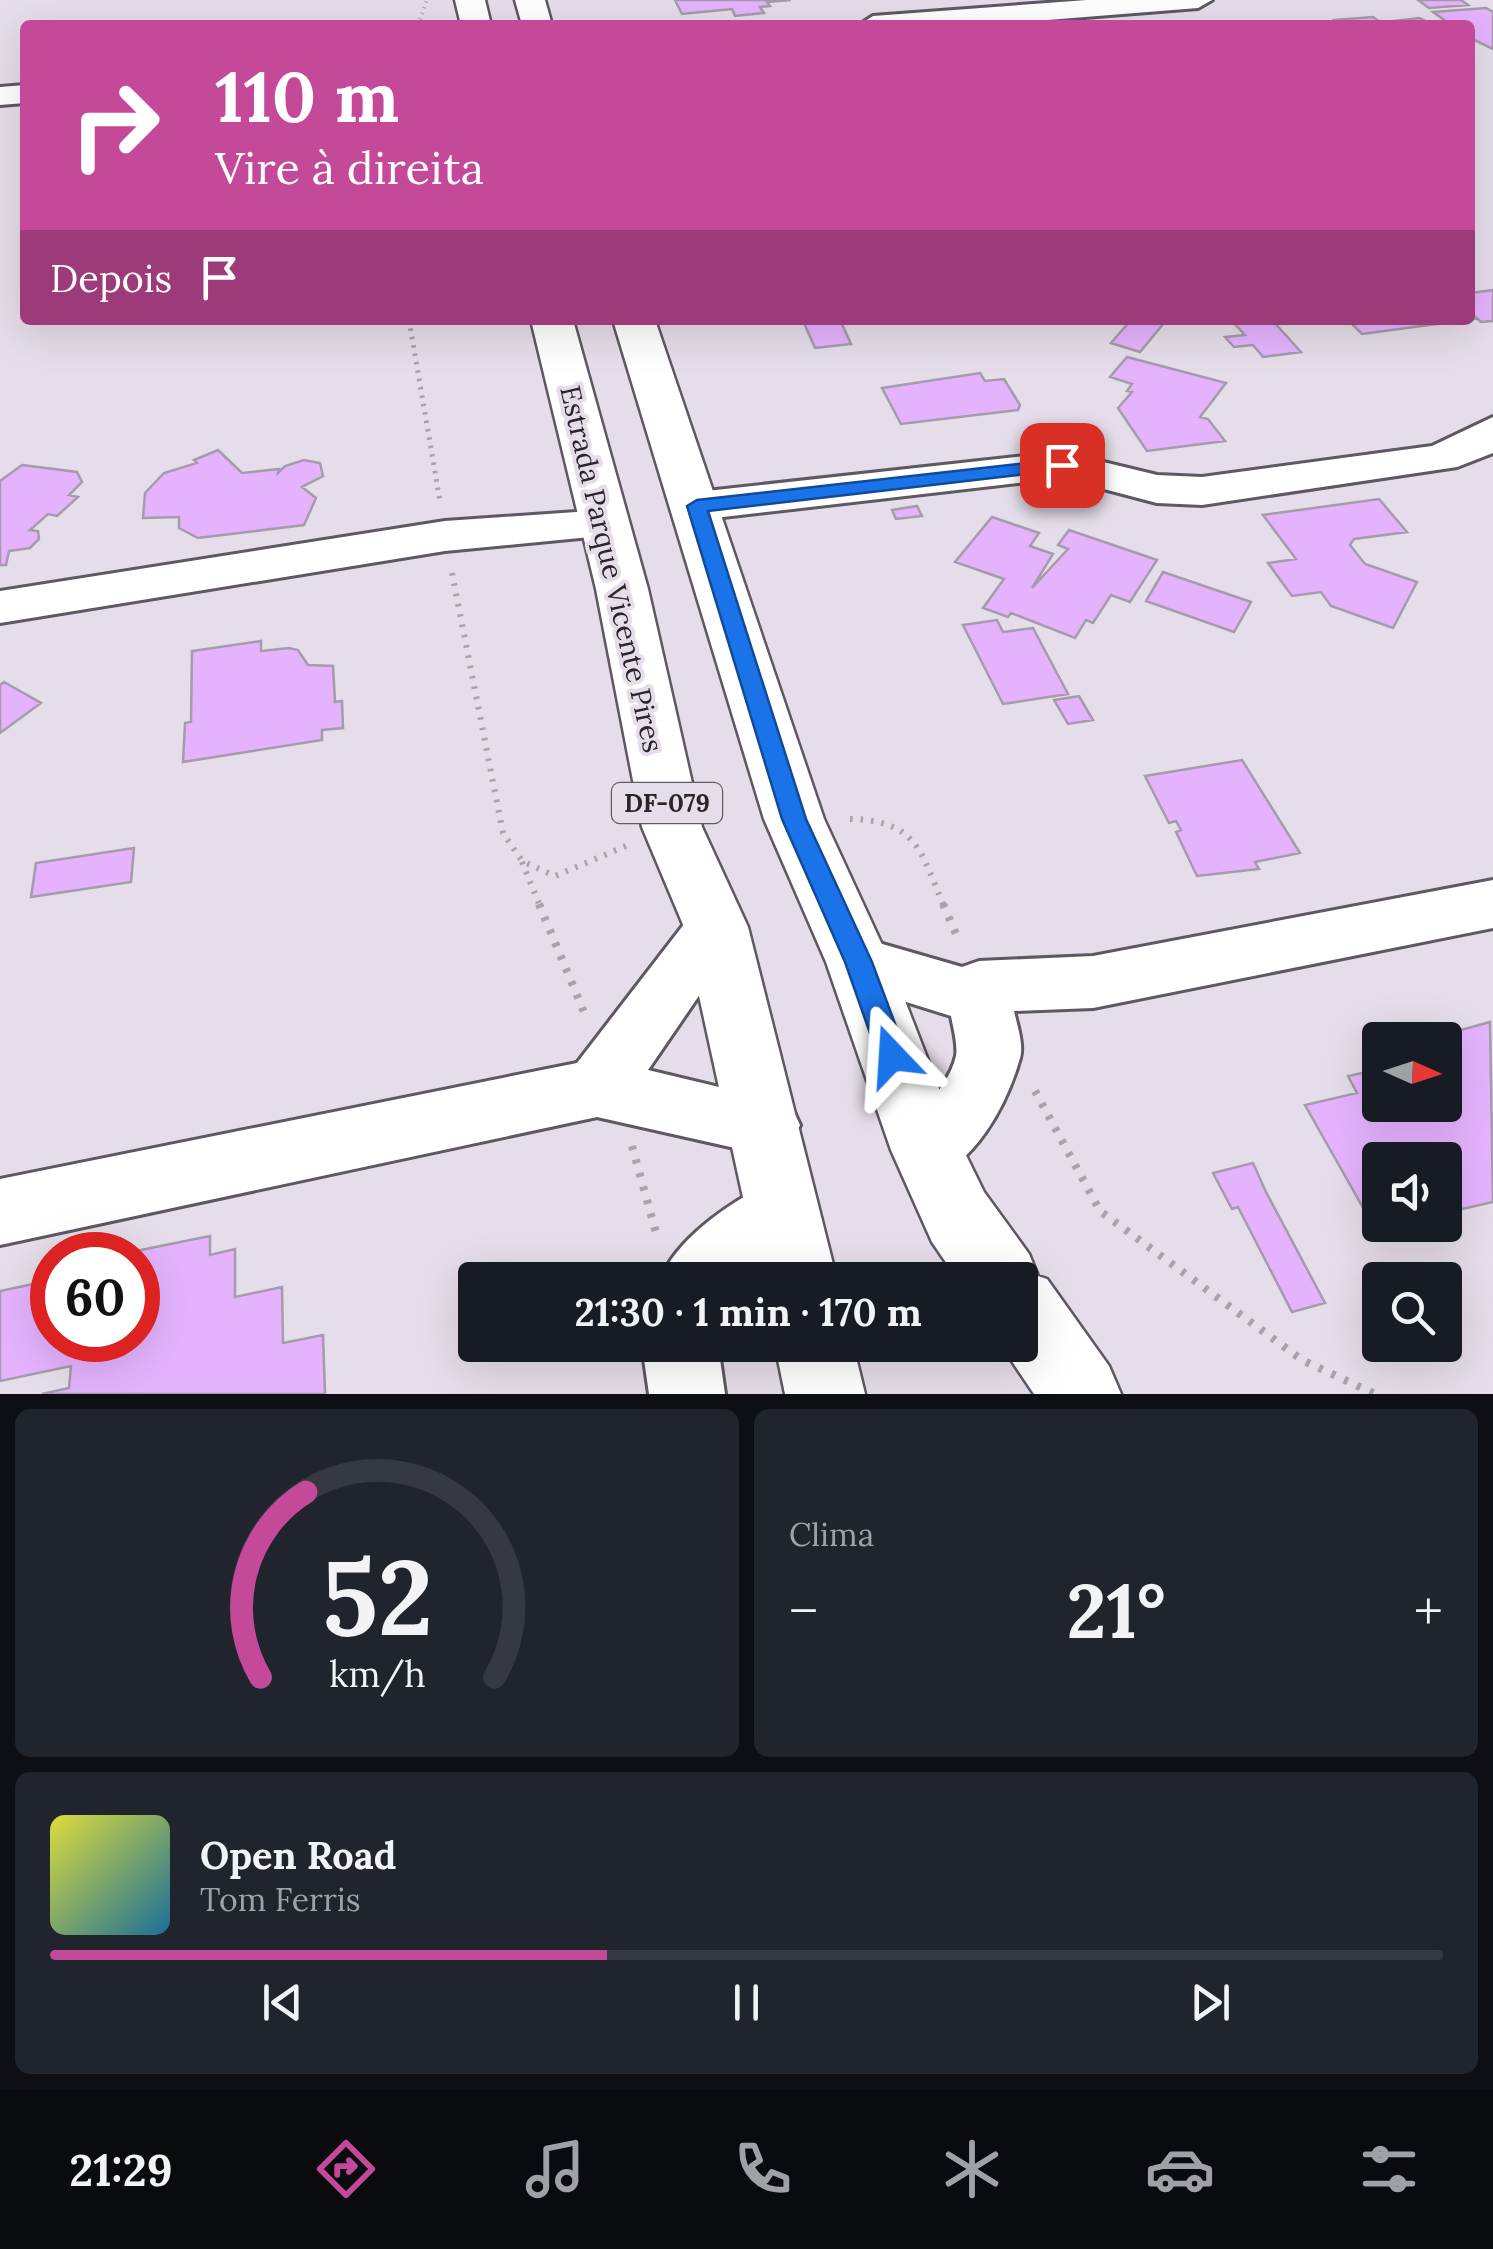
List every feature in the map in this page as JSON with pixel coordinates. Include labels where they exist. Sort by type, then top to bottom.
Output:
[{"type":"main road","name":"Estrada Parque Vicente Pires","points":[[553,325],[604,524],[672,826],[716,927],[766,1125],[795,1262]]},
{"type":"main road","points":[[636,325],[697,506],[794,819],[858,962],[927,1150],[958,1216],[990,1262]]},
{"type":"main road","points":[[1038,1332],[1081,1394]]},
{"type":"main road","points":[[818,1362],[825,1394]]},
{"type":"street","points":[[938,20],[1198,0]]},
{"type":"street","points":[[697,506],[1062,465],[1157,489],[1202,491],[1441,458],[1478,444],[1493,430]]},
{"type":"street","points":[[0,607],[446,536],[604,524]]},
{"type":"street","points":[[858,962],[962,994],[978,987],[1093,982],[1493,904]]},
{"type":"street","points":[[597,1088],[716,927]]},
{"type":"street","points":[[927,1150],[961,1114],[989,1055],[978,987]]},
{"type":"street","points":[[0,1212],[597,1088],[766,1125]]},
{"type":"street","points":[[719,1262],[783,1211]]},
{"type":"street","points":[[682,1362],[687,1394]]},
{"type":"building","points":[[675,0],[791,0],[767,2],[770,6],[760,7],[764,13],[735,16],[732,9],[682,14]]},
{"type":"building","points":[[1418,0],[1461,0],[1468,5],[1429,8]]},
{"type":"building","points":[[1418,0],[1461,0],[1468,5],[1429,8]]},
{"type":"building","points":[[1486,8],[1493,12],[1493,49],[1475,40],[1475,20],[1444,20],[1433,12]]},
{"type":"building","points":[[1486,8],[1493,12],[1493,49],[1475,40],[1475,20],[1444,20],[1433,12]]},
{"type":"building","points":[[1373,17],[1377,20],[1335,20]]},
{"type":"building","points":[[1493,290],[1493,321],[1481,322],[1475,317],[1475,292]]},
{"type":"building","points":[[805,325],[842,325],[851,344],[815,348]]},
{"type":"building","points":[[1127,325],[1162,325],[1140,352],[1111,343]]},
{"type":"building","points":[[1236,325],[1277,325],[1301,352],[1263,357],[1253,345],[1234,347],[1225,337],[1245,335]]},
{"type":"building","points":[[1353,325],[1430,325],[1362,334]]},
{"type":"building","points":[[1127,357],[1226,383],[1200,417],[1208,419],[1225,441],[1147,451],[1118,408],[1132,392],[1127,391],[1132,384],[1110,377]]},
{"type":"building","points":[[980,373],[985,381],[1004,379],[1020,405],[1018,410],[901,424],[882,388]]},
{"type":"building","points":[[218,450],[242,473],[279,469],[278,473],[285,466],[304,460],[320,463],[323,476],[302,487],[316,498],[304,525],[198,538],[179,528],[179,517],[143,518],[145,493],[164,473],[197,463],[194,460]]},
{"type":"building","points":[[22,465],[77,472],[82,482],[69,495],[78,497],[57,516],[48,514],[30,530],[38,531],[39,539],[30,548],[9,551],[6,565],[0,565],[0,481]]},
{"type":"building","points":[[1379,499],[1407,532],[1354,539],[1350,545],[1365,564],[1417,582],[1393,628],[1331,606],[1321,592],[1292,596],[1268,563],[1296,559],[1263,515]]},
{"type":"building","points":[[917,506],[922,516],[896,519],[892,510]]},
{"type":"building","points":[[992,517],[1039,533],[1030,546],[1053,554],[1032,588],[1068,549],[1058,545],[1069,530],[1157,560],[1130,602],[1111,595],[1093,623],[1086,620],[1075,638],[1011,613],[1008,617],[983,608],[1004,579],[955,562]]},
{"type":"building","points":[[1163,572],[1251,602],[1234,632],[1146,601]]},
{"type":"building","points":[[997,620],[1003,632],[1033,628],[1068,694],[1003,704],[963,625]]},
{"type":"building","points":[[261,641],[261,651],[289,648],[298,650],[308,665],[333,666],[335,702],[342,701],[343,728],[322,730],[322,740],[183,762],[185,723],[191,722],[192,651]]},
{"type":"building","points":[[4,682],[41,703],[0,733],[0,685]]},
{"type":"building","points":[[1079,696],[1093,720],[1068,724],[1054,700]]},
{"type":"building","points":[[1242,760],[1300,853],[1255,862],[1259,869],[1197,876],[1176,832],[1181,830],[1176,821],[1169,823],[1145,776]]},
{"type":"building","points":[[134,848],[131,882],[31,897],[36,863]]},
{"type":"building","points":[[1490,1022],[1493,1202],[1462,1209],[1462,1142],[1362,1142],[1362,1206],[1305,1105],[1357,1093],[1348,1076],[1362,1073],[1362,1122],[1462,1122],[1462,1030]]},
{"type":"building","points":[[1253,1163],[1325,1303],[1292,1312],[1238,1207],[1232,1209],[1213,1173]]},
{"type":"building","points":[[210,1236],[210,1255],[235,1249],[235,1297],[282,1287],[283,1343],[323,1335],[325,1394],[42,1394],[69,1388],[71,1366],[0,1381],[0,1291],[30,1285],[30,1362],[160,1362],[160,1246]]},
{"type":"route","points":[[892,1056],[858,962],[794,819],[697,506],[1062,465]]}]
